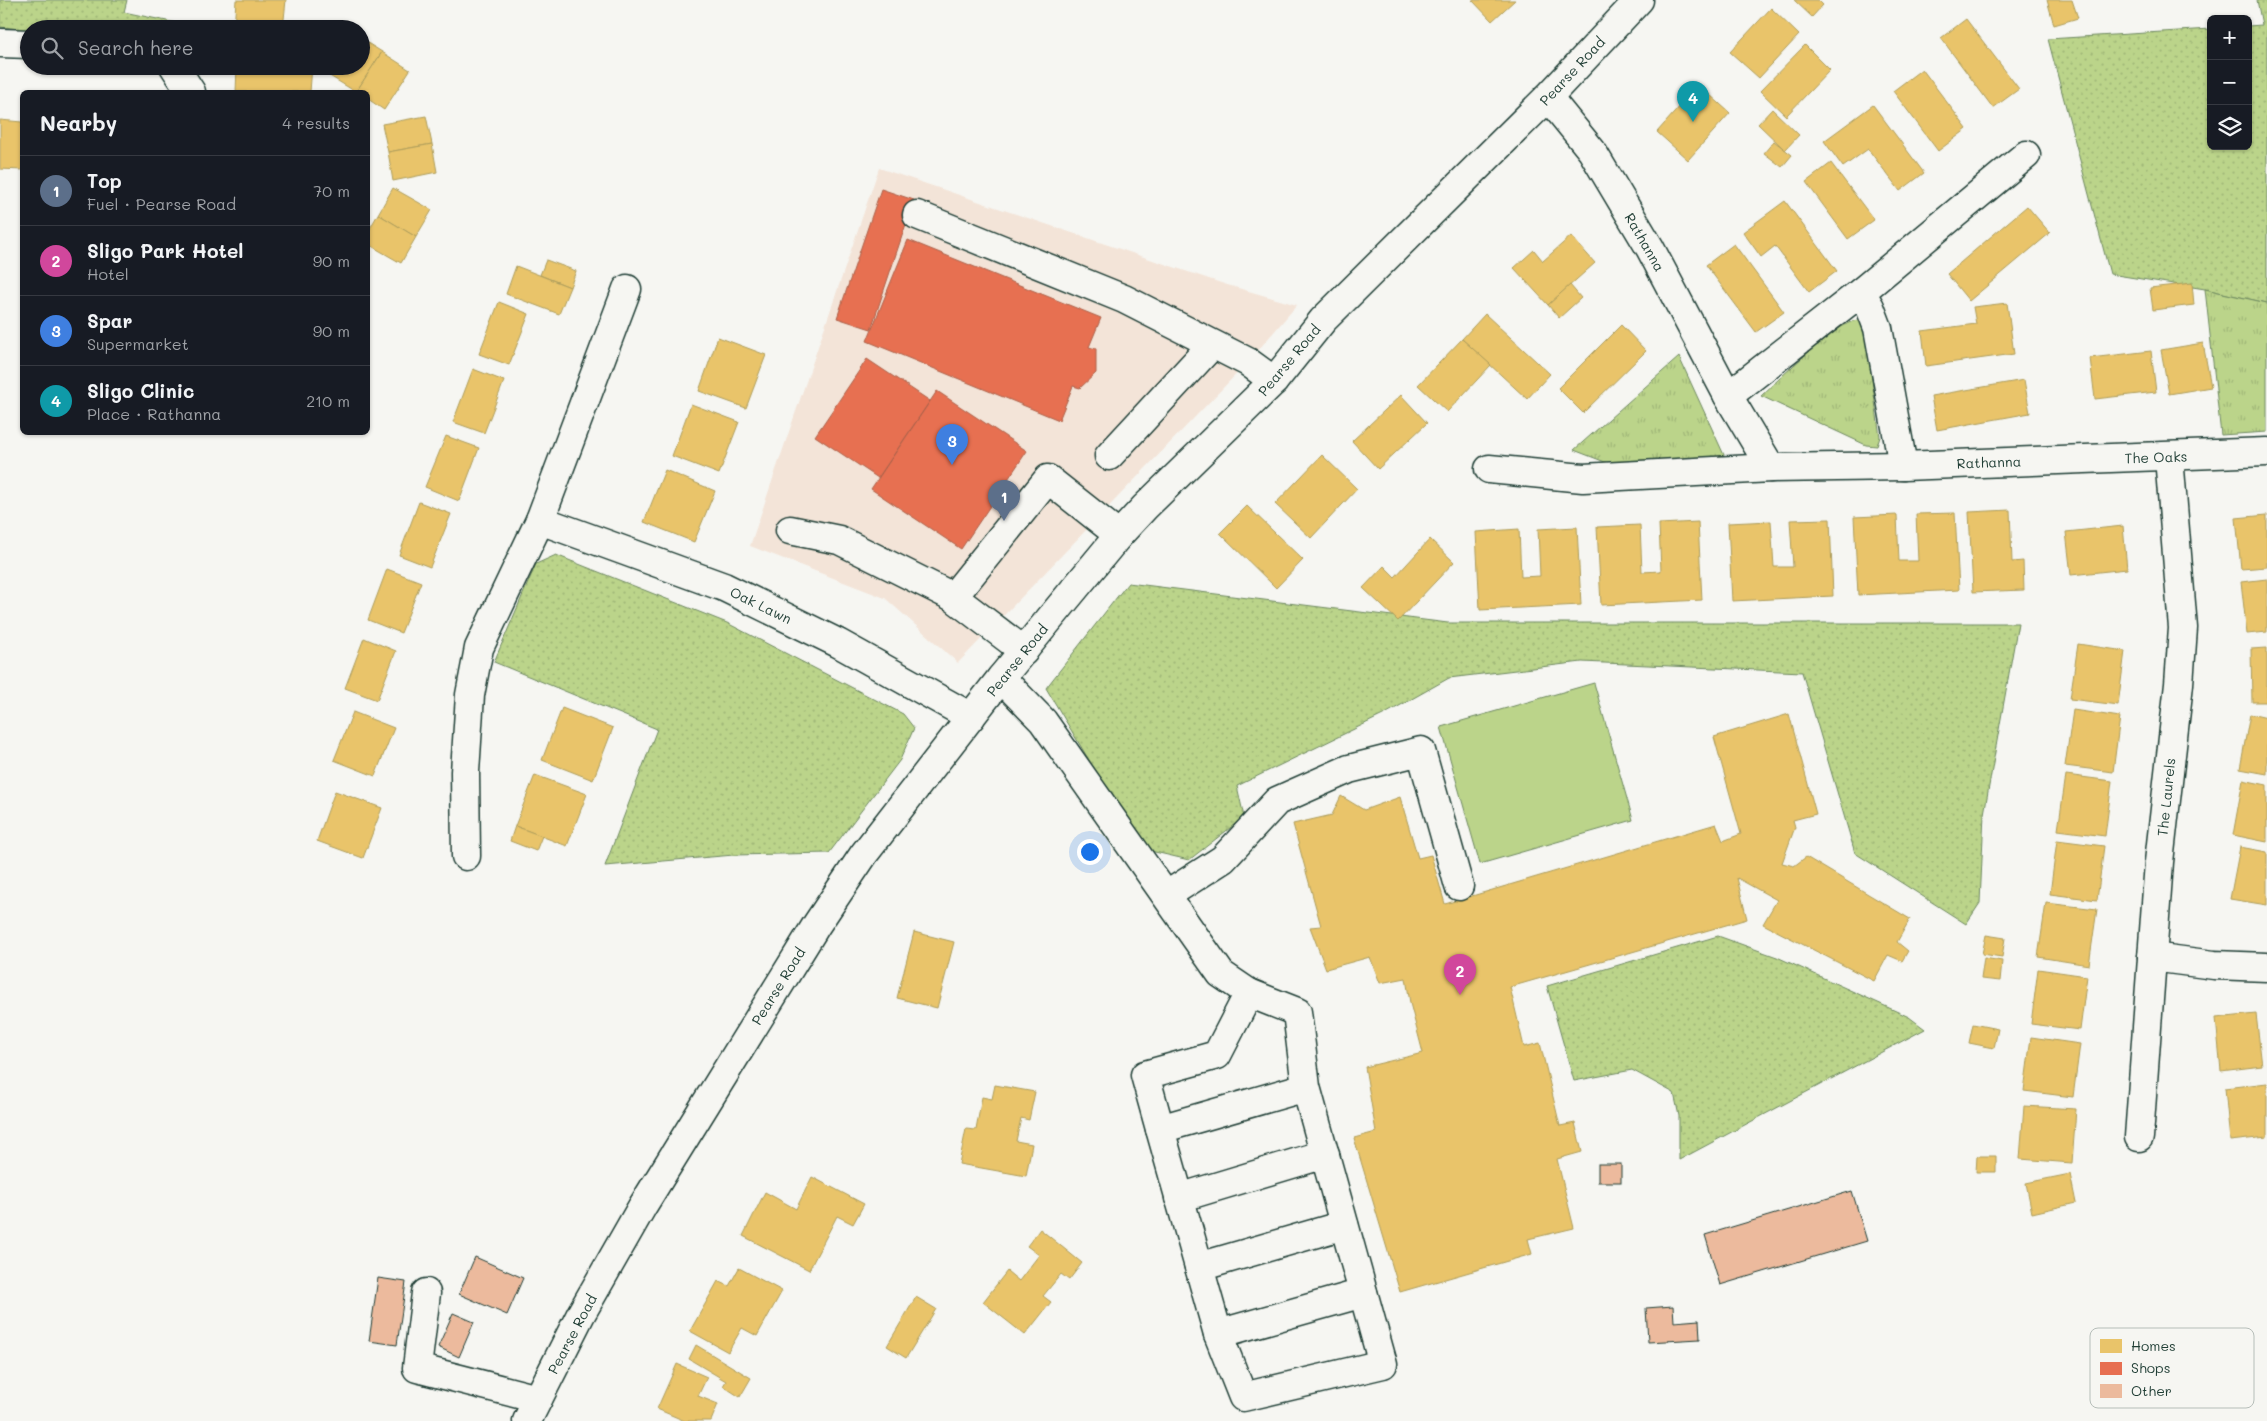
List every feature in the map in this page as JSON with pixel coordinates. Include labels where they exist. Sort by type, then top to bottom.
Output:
[{"type":"street","name":"Pearse Road","points":[[533,1410],[581,1314],[642,1207],[817,924],[864,854],[1001,678],[1144,507],[1274,381],[1323,320],[1548,98],[1639,0]]},
{"type":"street","points":[[0,43],[20,44]]},
{"type":"street","points":[[180,75],[190,90]]},
{"type":"street","name":"Rathanna","points":[[1548,98],[1592,151],[1650,248],[1728,396],[1771,468]]},
{"type":"street","points":[[1728,396],[1861,292],[2026,155]]},
{"type":"street","points":[[916,215],[1124,299],[1248,362],[1274,381]]},
{"type":"street","points":[[466,856],[465,772],[470,695],[479,648],[540,520],[627,289]]},
{"type":"street","points":[[1861,292],[1870,307],[1878,328],[1903,466]]},
{"type":"street","points":[[1109,456],[1212,345]]},
{"type":"street","name":"The Oaks","points":[[2046,460],[2267,452]]},
{"type":"street","name":"The Laurels","points":[[2139,1137],[2152,958],[2182,628],[2169,456]]},
{"type":"street","name":"Rathanna","points":[[1490,469],[1583,478],[1771,468],[1903,466],[2046,460]]},
{"type":"street","points":[[953,597],[1048,479],[1119,535]]},
{"type":"street","name":"Oak Lawn","points":[[540,520],[724,587],[838,643],[971,717]]},
{"type":"street","points":[[790,530],[839,540],[953,597],[1024,650]]},
{"type":"street","points":[[1001,678],[1043,721],[1221,974],[1249,993],[1297,1012],[1306,1087],[1383,1364],[1243,1397],[1218,1334],[1145,1076],[1217,1055],[1249,993]]},
{"type":"street","points":[[1167,895],[1222,859],[1277,802],[1349,768],[1421,751],[1459,886]]},
{"type":"street","points":[[2152,958],[2214,965],[2267,967]]},
{"type":"street","points":[[1160,1129],[1306,1087]]},
{"type":"street","points":[[1179,1198],[1325,1154]]},
{"type":"street","points":[[1198,1267],[1344,1225]]},
{"type":"street","points":[[426,1293],[417,1368],[533,1410]]},
{"type":"street","points":[[1218,1334],[1362,1293]]},
{"type":"shaded area","points":[[879,168],[1224,284],[1297,305],[1248,362],[958,663],[885,598],[750,546]]},
{"type":"green space","points":[[0,0],[127,0],[124,12],[162,20],[20,20],[20,29],[0,27]]},
{"type":"green space","points":[[2257,0],[2267,0],[2267,303],[2205,289],[2110,274],[2048,39],[2207,29],[2207,150],[2252,150],[2252,26],[2262,25]]},
{"type":"green space","points":[[2205,289],[2267,303],[2267,432],[2221,435]]},
{"type":"green space","points":[[1857,320],[1862,323],[1866,338],[1880,437],[1877,446],[1866,445],[1761,396],[1822,341],[1848,323]]},
{"type":"green space","points":[[1679,357],[1724,455],[1716,459],[1605,462],[1574,450]]},
{"type":"green space","points":[[556,555],[727,623],[903,714],[914,728],[900,760],[829,853],[734,855],[605,866],[657,729],[494,662],[536,564]]},
{"type":"green space","points":[[1128,583],[1448,623],[2018,623],[1984,814],[1980,903],[1966,924],[1855,853],[1802,672],[1582,662],[1449,678],[1385,714],[1237,786],[1244,817],[1189,860],[1142,849],[1046,688]]},
{"type":"green space","points":[[1594,683],[1633,820],[1480,864],[1441,727]]},
{"type":"green space","points":[[1718,936],[1777,957],[1909,1017],[1925,1029],[1679,1160],[1679,1116],[1674,1093],[1632,1070],[1574,1081],[1547,986]]},
{"type":"building: Homes","points":[[236,0],[286,0],[284,20],[235,20]]},
{"type":"building: Homes","points":[[1472,0],[1515,0],[1492,21]]},
{"type":"building: Homes","points":[[1794,0],[1818,0],[1823,5],[1812,17]]},
{"type":"building: Homes","points":[[2047,0],[2072,0],[2078,18],[2054,25]]},
{"type":"building: Homes","points":[[1771,8],[1799,35],[1759,78],[1730,52]]},
{"type":"building: Homes","points":[[1966,19],[2019,89],[1993,108],[1941,38]]},
{"type":"building: Homes","points":[[370,45],[382,52],[370,70]]},
{"type":"building: Homes","points":[[1805,45],[1830,70],[1786,116],[1760,91]]},
{"type":"building: Homes","points":[[382,52],[410,70],[384,110],[370,100],[370,90],[357,90],[367,75],[370,75],[370,70]]},
{"type":"building: Homes","points":[[1922,69],[1967,129],[1938,151],[1893,91]]},
{"type":"building: Homes","points":[[237,75],[311,75],[310,90],[236,90]]},
{"type":"building: Homes","points":[[328,75],[367,75],[357,90],[353,90]]},
{"type":"building: Homes","points":[[1699,85],[1730,113],[1688,160],[1657,132]]},
{"type":"building: Homes","points":[[1873,105],[1924,173],[1900,191],[1868,149],[1843,167],[1824,141]]},
{"type":"building: Homes","points":[[1772,109],[1799,135],[1785,150],[1758,124]]},
{"type":"building: Homes","points":[[426,116],[432,144],[388,152],[382,124]]},
{"type":"building: Homes","points":[[0,120],[20,122],[20,170],[0,169]]},
{"type":"building: Homes","points":[[1774,141],[1792,155],[1782,167],[1764,153]]},
{"type":"building: Homes","points":[[432,144],[437,172],[393,181],[388,152]]},
{"type":"building: Homes","points":[[1831,163],[1874,220],[1848,239],[1806,182]]},
{"type":"building: Homes","points":[[393,188],[432,210],[416,237],[378,214]]},
{"type":"building: Homes","points":[[1785,201],[1837,271],[1809,292],[1775,246],[1761,257],[1743,232]]},
{"type":"building: Homes","points":[[2027,206],[2050,233],[1969,301],[1947,274]]},
{"type":"building: Homes","points":[[378,214],[416,237],[401,263],[370,245],[370,228]]},
{"type":"building: Homes","points":[[1571,236],[1595,263],[1548,305],[1514,268],[1534,250],[1543,261]]},
{"type":"building: Homes","points":[[1734,244],[1784,312],[1756,332],[1706,265]]},
{"type":"building: Homes","points":[[546,260],[576,271],[570,287],[540,275]]},
{"type":"building: Homes","points":[[516,266],[570,287],[559,314],[506,294]]},
{"type":"building: Homes","points":[[2192,283],[2194,305],[2153,310],[2150,288]]},
{"type":"building: Homes","points":[[1570,285],[1581,298],[1559,318],[1548,305]]},
{"type":"building: Homes","points":[[499,302],[529,314],[509,365],[479,354]]},
{"type":"building: Homes","points":[[2007,303],[2014,354],[1926,366],[1922,331],[1976,324],[1973,307]]},
{"type":"building: Homes","points":[[1485,314],[1550,374],[1527,399],[1462,339]]},
{"type":"building: Homes","points":[[1621,325],[1646,351],[1583,413],[1558,388]]},
{"type":"building: Homes","points":[[718,337],[766,355],[746,408],[699,391]]},
{"type":"building: Homes","points":[[1462,339],[1491,365],[1447,412],[1418,385]]},
{"type":"building: Homes","points":[[2203,343],[2211,387],[2169,394],[2161,350]]},
{"type":"building: Homes","points":[[2151,351],[2156,392],[2095,399],[2090,358]]},
{"type":"building: Homes","points":[[473,369],[504,381],[484,433],[453,422]]},
{"type":"building: Homes","points":[[2024,380],[2030,413],[1937,430],[1931,396]]},
{"type":"building: Homes","points":[[1401,395],[1427,423],[1378,469],[1352,441]]},
{"type":"building: Homes","points":[[691,404],[739,422],[719,474],[672,456]]},
{"type":"building: Homes","points":[[446,436],[479,448],[459,501],[425,487]]},
{"type":"building: Homes","points":[[1322,455],[1357,489],[1311,538],[1275,504]]},
{"type":"building: Homes","points":[[665,470],[715,491],[694,542],[644,522]]},
{"type":"building: Homes","points":[[419,502],[451,514],[430,567],[399,555]]},
{"type":"building: Homes","points":[[1247,506],[1303,560],[1276,588],[1220,533]]},
{"type":"building: Homes","points":[[2010,510],[2012,562],[2023,561],[2024,590],[1973,592],[1969,512]]},
{"type":"building: Homes","points":[[1955,513],[1959,590],[1858,595],[1854,517],[1897,515],[1899,561],[1918,561],[1916,514]]},
{"type":"building: Homes","points":[[2267,515],[2267,567],[2241,569],[2236,518]]},
{"type":"building: Homes","points":[[1830,519],[1833,596],[1732,601],[1728,523],[1771,521],[1774,567],[1793,567],[1790,520]]},
{"type":"building: Homes","points":[[1698,522],[1702,600],[1601,605],[1597,527],[1640,525],[1642,572],[1661,571],[1659,524]]},
{"type":"building: Homes","points":[[2123,526],[2127,569],[2071,575],[2066,532]]},
{"type":"building: Homes","points":[[1577,527],[1581,605],[1480,610],[1476,532],[1519,529],[1521,577],[1540,576],[1538,529]]},
{"type":"building: Homes","points":[[1430,539],[1454,562],[1398,621],[1363,588],[1384,566],[1395,577]]},
{"type":"building: Homes","points":[[387,569],[421,582],[401,633],[368,620]]},
{"type":"building: Homes","points":[[2267,579],[2267,632],[2247,634],[2241,582]]},
{"type":"building: Homes","points":[[364,638],[396,651],[377,700],[345,688]]},
{"type":"building: Homes","points":[[2078,644],[2125,651],[2118,705],[2070,699]]},
{"type":"building: Homes","points":[[2267,648],[2267,702],[2252,702],[2251,649]]},
{"type":"building: Homes","points":[[562,708],[613,728],[593,780],[542,760]]},
{"type":"building: Homes","points":[[2073,710],[2120,717],[2113,772],[2065,766]]},
{"type":"building: Homes","points":[[353,712],[394,728],[375,776],[334,760]]},
{"type":"building: Homes","points":[[1789,714],[1816,814],[1793,820],[1795,827],[1782,863],[1794,866],[1806,857],[1910,919],[1897,942],[1908,951],[1902,961],[1888,955],[1874,981],[1763,924],[1777,900],[1737,878],[1747,919],[1510,987],[1524,1047],[1540,1043],[1560,1126],[1575,1123],[1582,1152],[1557,1159],[1574,1228],[1528,1239],[1532,1254],[1400,1292],[1354,1138],[1376,1132],[1365,1067],[1423,1053],[1410,1003],[1406,978],[1380,983],[1370,957],[1326,969],[1310,927],[1321,926],[1293,824],[1332,815],[1341,796],[1364,810],[1400,797],[1418,858],[1431,855],[1445,904],[1716,824],[1723,841],[1741,834],[1714,737]]},
{"type":"building: Homes","points":[[2250,714],[2267,718],[2267,774],[2240,769]]},
{"type":"building: Homes","points":[[535,775],[587,794],[567,846],[515,826]]},
{"type":"building: Homes","points":[[2066,775],[2112,781],[2105,836],[2058,830]]},
{"type":"building: Homes","points":[[2243,780],[2267,785],[2267,842],[2233,835]]},
{"type":"building: Homes","points":[[335,791],[382,808],[363,858],[317,841]]},
{"type":"building: Homes","points":[[515,826],[542,836],[536,851],[510,841]]},
{"type":"building: Homes","points":[[2057,840],[2104,846],[2097,900],[2050,894]]},
{"type":"building: Homes","points":[[2240,847],[2267,852],[2267,905],[2230,899]]},
{"type":"building: Homes","points":[[2046,903],[2097,909],[2089,965],[2038,957]]},
{"type":"building: Homes","points":[[914,932],[954,942],[937,1008],[897,998]]},
{"type":"building: Homes","points":[[1986,935],[2005,938],[2002,957],[1982,954]]},
{"type":"building: Homes","points":[[1984,958],[2002,961],[2000,981],[1981,979]]},
{"type":"building: Homes","points":[[2038,969],[2087,976],[2080,1030],[2031,1024]]},
{"type":"building: Homes","points":[[2256,1014],[2262,1066],[2221,1071],[2216,1018]]},
{"type":"building: Homes","points":[[1973,1024],[1998,1029],[1994,1048],[1969,1043]]},
{"type":"building: Homes","points":[[2031,1037],[2080,1044],[2073,1097],[2024,1091]]},
{"type":"building: Homes","points":[[2267,1083],[2267,1137],[2230,1141],[2225,1088]]},
{"type":"building: Homes","points":[[995,1085],[1035,1092],[1029,1120],[1021,1118],[1016,1141],[1032,1144],[1026,1176],[959,1164],[966,1129],[976,1130],[982,1097],[992,1099]]},
{"type":"building: Homes","points":[[2024,1106],[2076,1109],[2072,1163],[2020,1159]]},
{"type":"building: Homes","points":[[1977,1156],[1996,1156],[1996,1172],[1976,1172]]},
{"type":"building: Homes","points":[[2070,1174],[2076,1203],[2032,1213],[2026,1183]]},
{"type":"building: Homes","points":[[812,1177],[864,1204],[853,1224],[837,1216],[809,1270],[743,1236],[765,1192],[796,1209]]},
{"type":"building: Homes","points":[[1040,1229],[1082,1263],[1069,1280],[1061,1274],[1043,1296],[1051,1302],[1025,1335],[983,1302],[1007,1271],[1019,1281],[1039,1255],[1027,1246]]},
{"type":"building: Homes","points":[[739,1268],[782,1291],[757,1336],[742,1328],[728,1352],[690,1331],[718,1281],[729,1286]]},
{"type":"building: Homes","points":[[916,1297],[936,1309],[906,1358],[887,1346]]},
{"type":"building: Homes","points":[[696,1345],[751,1378],[740,1397],[723,1386],[726,1381],[689,1359]]},
{"type":"building: Homes","points":[[677,1364],[707,1377],[698,1396],[718,1404],[711,1421],[685,1421],[657,1409]]},
{"type":"building: Shops","points":[[881,189],[914,200],[871,329],[837,318]]},
{"type":"building: Shops","points":[[908,240],[1101,318],[1089,347],[1096,349],[1096,373],[1080,388],[1073,386],[1059,420],[867,341]]},
{"type":"building: Shops","points":[[867,359],[930,401],[878,478],[815,436]]},
{"type":"building: Shops","points":[[937,391],[1027,451],[961,549],[871,489]]},
{"type":"building: Other","points":[[1598,1164],[1621,1164],[1621,1182],[1598,1182]]},
{"type":"building: Other","points":[[1852,1191],[1867,1241],[1720,1285],[1705,1235]]},
{"type":"building: Other","points":[[475,1257],[523,1278],[507,1315],[459,1294]]},
{"type":"building: Other","points":[[378,1278],[406,1282],[397,1345],[369,1341]]},
{"type":"building: Other","points":[[1673,1306],[1674,1322],[1699,1320],[1700,1339],[1648,1342],[1646,1308]]},
{"type":"building: Other","points":[[453,1313],[474,1322],[459,1357],[438,1347]]},
{"type":"place","name":"Sligo Clinic","points":[[1693,122]]},
{"type":"place","name":"Spar","points":[[952,465]]},
{"type":"place","name":"Top","points":[[1004,521]]},
{"type":"place","name":"Sligo Park Hotel","points":[[1460,995]]}]
